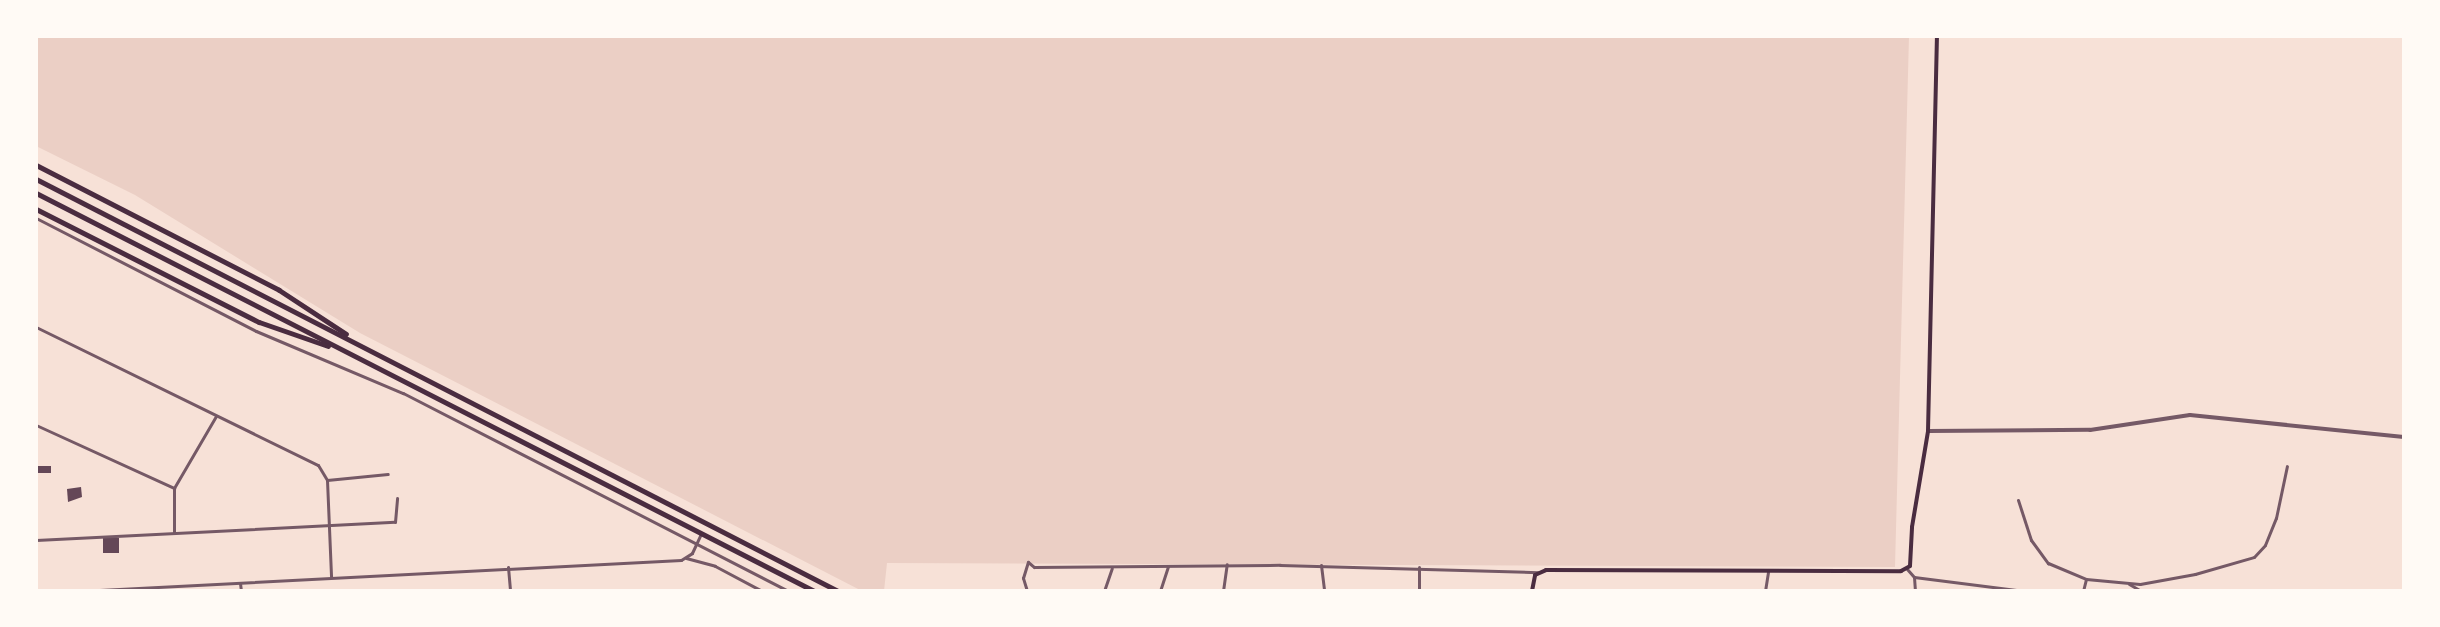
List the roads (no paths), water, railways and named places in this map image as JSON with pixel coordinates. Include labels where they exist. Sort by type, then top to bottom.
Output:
[{"type":"highway","points":[[36,165],[279,290],[363,346]]},
{"type":"highway","points":[[36,179],[838,591]]},
{"type":"highway","points":[[36,193],[814,591]]},
{"type":"highway","points":[[36,209],[259,322],[341,350]]},
{"type":"main road","points":[[1532,591],[1538,572],[1907,569],[1912,561],[1912,527],[1928,431],[1937,36]]},
{"type":"street","points":[[36,218],[256,331],[403,393],[789,591]]},
{"type":"street","points":[[36,327],[318,465],[327,480],[331,577]]},
{"type":"street","points":[[1928,431],[2090,430],[2190,415],[2404,437]]},
{"type":"street","points":[[174,533],[174,488],[216,416]]},
{"type":"street","points":[[36,425],[174,488]]},
{"type":"street","points":[[2018,500],[2038,553],[2061,572],[2086,579],[2129,584],[2195,574],[2254,557],[2265,545],[2276,518],[2287,466]]},
{"type":"street","points":[[327,480],[388,474]]},
{"type":"street","points":[[36,540],[395,522],[397,498]]},
{"type":"street","points":[[686,558],[702,533]]},
{"type":"street","points":[[80,591],[686,558],[715,566],[762,591]]},
{"type":"street","points":[[1027,591],[1023,578],[1028,562],[1034,567],[1227,564],[1538,572]]},
{"type":"street","points":[[1223,591],[1227,564]]},
{"type":"street","points":[[1321,565],[1324,591]]},
{"type":"street","points":[[1160,591],[1168,566]]},
{"type":"street","points":[[508,567],[510,591]]},
{"type":"street","points":[[1419,567],[1419,591]]},
{"type":"street","points":[[1104,591],[1112,568]]},
{"type":"street","points":[[1907,569],[1914,577],[1915,591]]},
{"type":"street","points":[[1765,591],[1768,572]]},
{"type":"street","points":[[1914,577],[2024,591]]},
{"type":"street","points":[[2083,591],[2086,579]]},
{"type":"street","points":[[240,583],[241,591]]},
{"type":"street","points":[[2129,584],[2141,591]]}]
